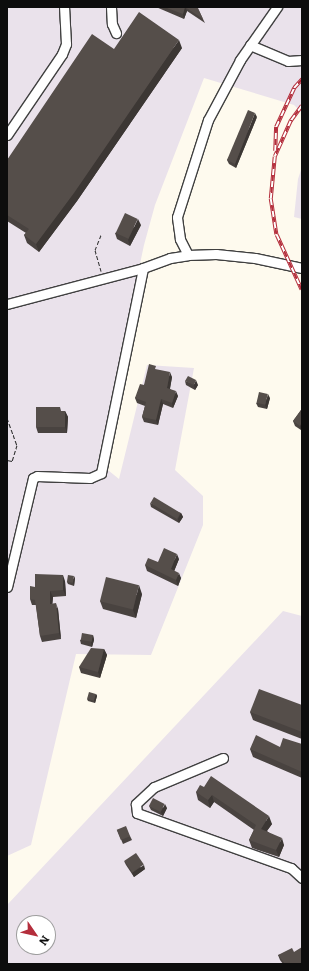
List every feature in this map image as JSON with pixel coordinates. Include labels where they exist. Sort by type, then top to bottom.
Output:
[{"type":"street","points":[[7,135],[62,54],[66,44],[64,7]]},
{"type":"street","points":[[111,7],[112,24],[116,33]]},
{"type":"street","points":[[188,255],[180,240],[177,218],[182,197],[208,120],[250,45],[277,7]]},
{"type":"street","points":[[250,45],[288,61],[302,60]]},
{"type":"street","points":[[7,304],[143,268],[170,258],[188,255],[224,255],[302,268]]},
{"type":"street","points":[[7,587],[33,478],[37,476],[90,478],[101,473],[143,268]]},
{"type":"street","points":[[223,758],[154,787],[136,804],[137,813],[291,868],[302,878]]},
{"type":"path","points":[[101,235],[95,250],[99,268],[106,278]]},
{"type":"path","points":[[7,418],[17,445],[12,460],[7,460]]},
{"type":"shaded area","points":[[7,7],[302,7],[302,113],[294,105],[204,78],[155,205],[144,245],[98,462],[119,479],[147,365],[194,368],[175,470],[203,496],[203,525],[151,655],[76,654],[31,845],[7,856]]},
{"type":"shaded area","points":[[302,167],[302,219],[294,217],[298,179]]},
{"type":"shaded area","points":[[283,611],[302,616],[302,964],[7,964],[7,905]]},
{"type":"building","points":[[164,7],[185,7],[183,14]]},
{"type":"building","points":[[185,7],[197,7],[203,19]]},
{"type":"building","points":[[139,12],[179,40],[74,193],[36,244],[24,235],[29,229],[7,215],[7,160],[92,34],[114,49]]},
{"type":"building","points":[[248,110],[255,113],[235,164],[227,160]]},
{"type":"building","points":[[125,213],[138,219],[128,239],[116,233]]},
{"type":"building","points":[[149,364],[156,366],[155,369],[170,372],[167,388],[176,391],[172,403],[161,399],[156,420],[142,417],[146,402],[135,398],[140,384],[144,385]]},
{"type":"building","points":[[188,376],[196,380],[194,385],[185,381]]},
{"type":"building","points":[[259,392],[268,394],[265,405],[257,403]]},
{"type":"building","points":[[36,407],[60,407],[60,411],[65,411],[65,427],[36,427]]},
{"type":"building","points":[[301,410],[302,422],[300,426],[293,421]]},
{"type":"building","points":[[154,497],[181,513],[177,519],[150,503]]},
{"type":"building","points":[[164,548],[177,554],[171,569],[179,573],[176,580],[145,565],[148,558],[158,562]]},
{"type":"building","points":[[35,574],[63,575],[63,590],[50,591],[50,604],[56,603],[59,633],[40,636],[35,600],[30,599],[30,586],[35,587]]},
{"type":"building","points":[[68,575],[74,576],[73,583],[67,582]]},
{"type":"building","points":[[106,577],[139,585],[133,609],[100,601]]},
{"type":"building","points":[[82,633],[93,635],[92,642],[81,640]]},
{"type":"building","points":[[91,648],[104,649],[98,672],[79,667]]},
{"type":"building","points":[[259,689],[302,705],[302,732],[250,712]]},
{"type":"building","points":[[89,692],[96,694],[94,701],[87,699]]},
{"type":"building","points":[[256,735],[280,747],[283,738],[302,744],[302,772],[250,749]]},
{"type":"building","points":[[211,776],[269,816],[261,829],[282,838],[276,850],[249,840],[256,825],[212,795],[208,800],[196,792],[200,785],[204,787]]},
{"type":"building","points":[[153,798],[165,804],[160,812],[149,806]]},
{"type":"building","points":[[126,826],[130,836],[121,840],[117,830]]},
{"type":"building","points":[[136,853],[144,865],[132,872],[124,861]]},
{"type":"building","points":[[302,947],[302,964],[285,964],[278,955],[292,948],[294,952]]},
{"type":"railway","points":[[275,151],[276,127],[294,88],[302,79]]},
{"type":"railway","points":[[302,106],[291,121],[275,157],[271,199],[277,235],[302,290]]}]
